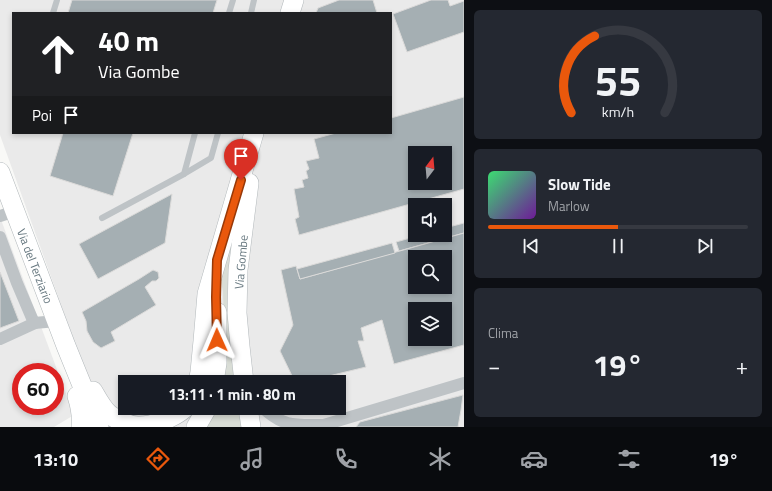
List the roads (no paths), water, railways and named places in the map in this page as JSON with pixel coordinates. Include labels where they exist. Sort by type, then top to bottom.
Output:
[{"type":"main road","points":[[290,12],[294,0]]},
{"type":"main road","name":"Via Gombe","points":[[217,260],[253,138]]},
{"type":"main road","name":"Via Gombe","points":[[243,375],[237,313],[238,270],[249,185],[253,138]]},
{"type":"main road","name":"Via del Terziario","points":[[0,172],[7,214],[57,321],[99,427]]},
{"type":"main road","points":[[199,375],[207,294],[217,260]]},
{"type":"main road","points":[[215,375],[217,363],[217,260]]},
{"type":"main road","points":[[66,346],[84,373],[96,397],[108,414],[121,422],[137,426],[152,425],[175,415]]},
{"type":"main road","points":[[66,346],[74,389],[79,404],[82,427]]},
{"type":"main road","points":[[196,427],[203,415]]},
{"type":"main road","points":[[249,415],[251,427]]},
{"type":"street","name":"Via del Terziario","points":[[0,237],[17,283],[34,324],[35,323]]},
{"type":"street","name":"Via del Terziario","points":[[0,339],[35,323],[57,321]]},
{"type":"street","points":[[240,346],[249,375]]},
{"type":"street","points":[[271,415],[283,422],[294,425],[319,426],[464,383]]},
{"type":"lane","points":[[53,12],[57,0]]},
{"type":"lane","points":[[229,12],[233,0]]},
{"type":"lane","points":[[251,12],[254,0]]},
{"type":"lane","points":[[184,174],[195,134]]},
{"type":"lane","points":[[102,218],[211,158],[218,134]]}]
